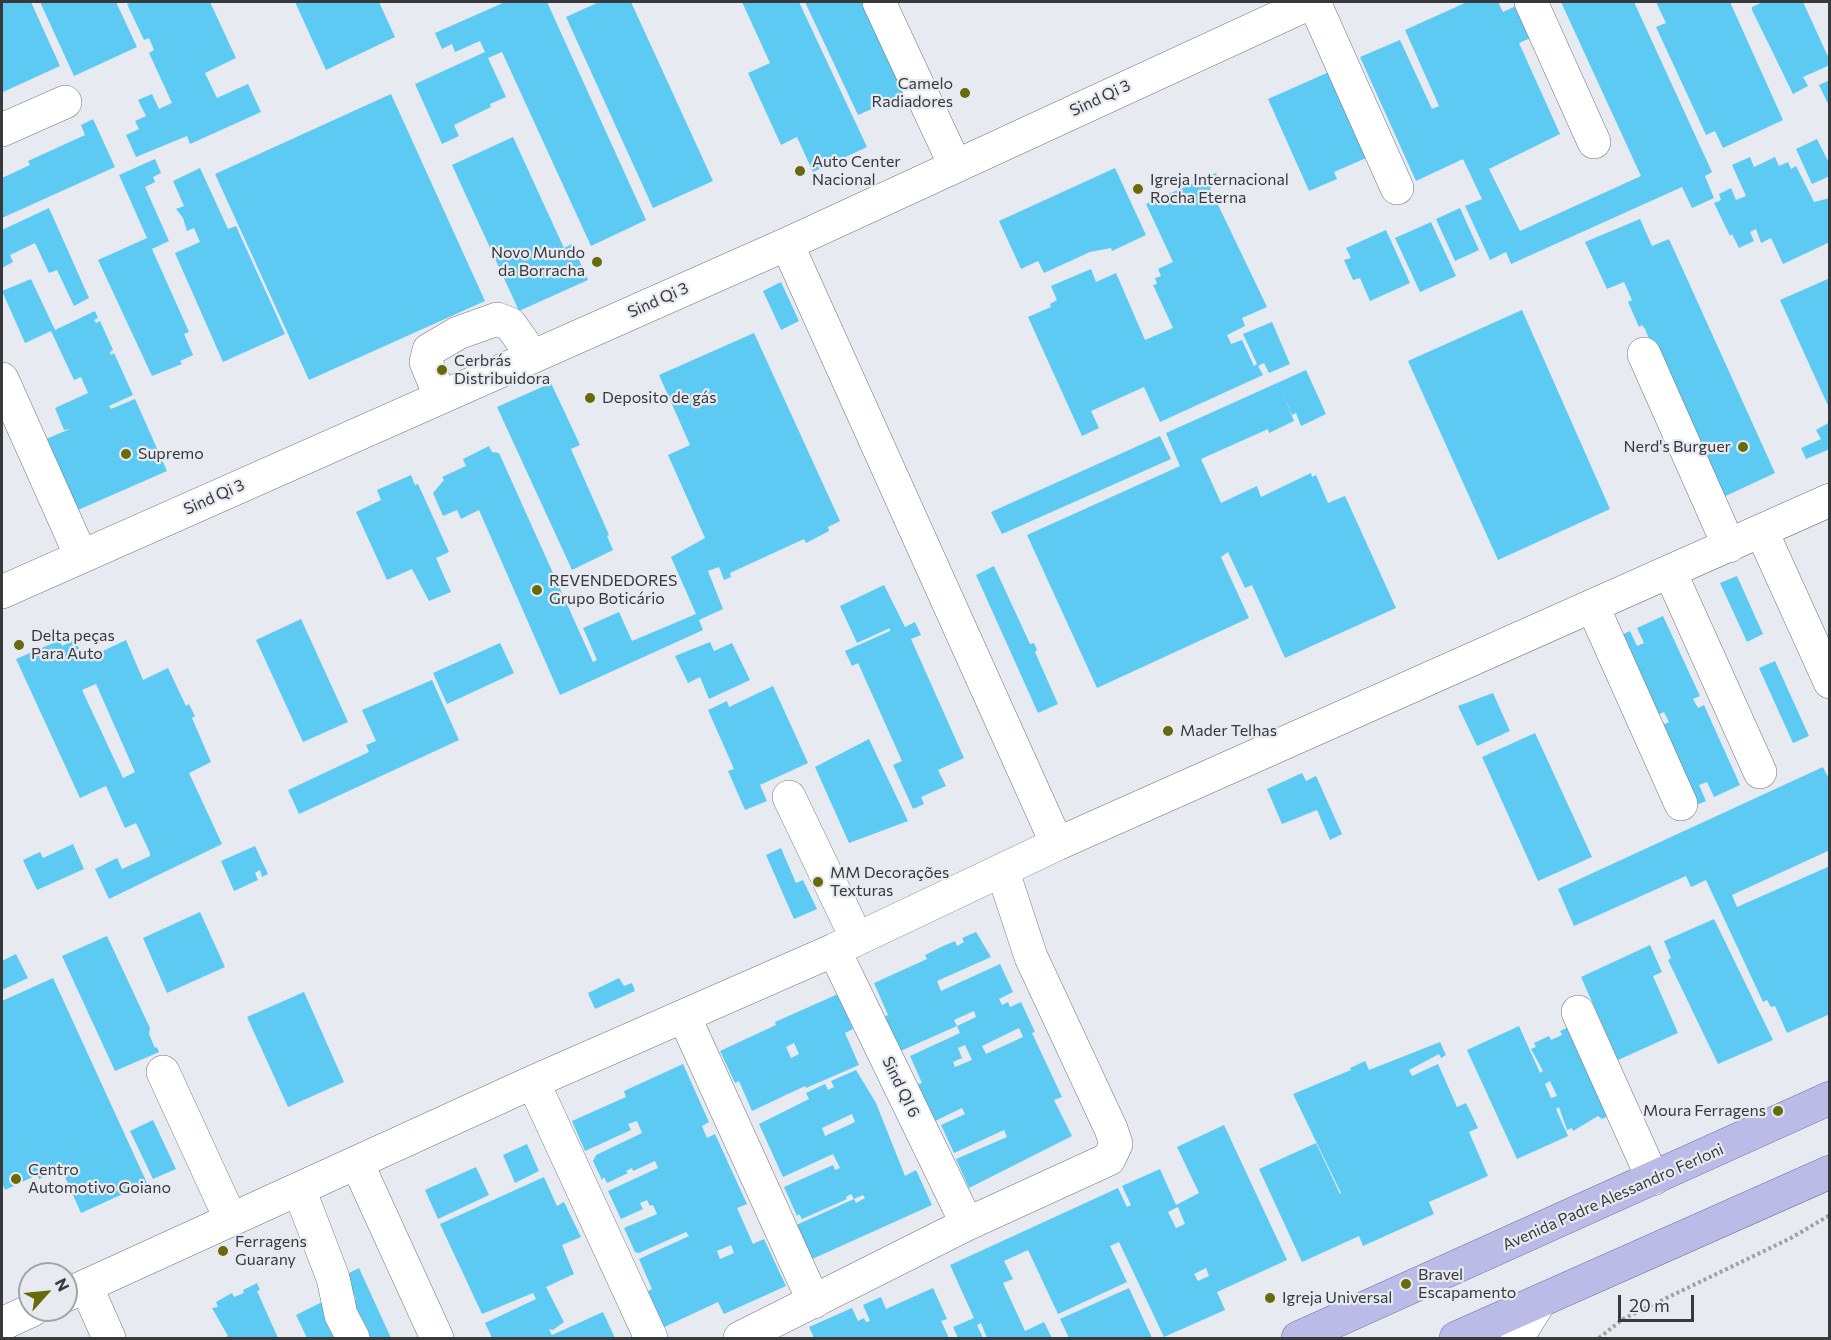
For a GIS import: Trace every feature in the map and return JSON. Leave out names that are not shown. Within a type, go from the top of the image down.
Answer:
[{"type":"main road","name":"Avenida Padre Alessandro Ferloni","points":[[1298,1338],[1653,1179],[1822,1111]]},
{"type":"main road","points":[[1456,1338],[1830,1172]]},
{"type":"street","points":[[879,2],[955,165]]},
{"type":"street","points":[[1313,2],[1397,188]]},
{"type":"street","name":"Sind Qi 3","points":[[2,592],[532,355],[787,244],[1313,2]]},
{"type":"street","points":[[1531,2],[1594,142]]},
{"type":"street","points":[[2,130],[65,102]]},
{"type":"street","points":[[787,244],[1057,844]]},
{"type":"street","points":[[440,396],[426,362],[429,350],[458,333],[497,319],[510,324],[532,355]]},
{"type":"street","points":[[1644,354],[1729,546]]},
{"type":"street","points":[[2,379],[81,556]]},
{"type":"street","points":[[78,1289],[533,1082],[845,944],[1003,872],[1057,844],[1830,500]]},
{"type":"street","points":[[1762,532],[1830,682]]},
{"type":"street","points":[[1670,572],[1760,772]]},
{"type":"street","points":[[1593,607],[1681,804]]},
{"type":"street","name":"Sind QI 6","points":[[789,797],[845,944],[967,1224]]},
{"type":"street","points":[[740,1338],[967,1224],[1109,1159],[1116,1144],[1111,1129],[1031,957],[1017,906],[1003,872]]},
{"type":"street","points":[[1578,1012],[1653,1179]]},
{"type":"street","points":[[684,1016],[814,1302]]},
{"type":"street","points":[[163,1072],[231,1220]]},
{"type":"street","points":[[533,1082],[651,1338]]},
{"type":"street","points":[[357,1163],[437,1338]]},
{"type":"street","points":[[299,1189],[333,1278],[341,1315],[353,1338]]},
{"type":"street","points":[[78,1293],[109,1338]]},
{"type":"street","points":[[1516,1338],[1540,1301]]},
{"type":"street","points":[[2,1324],[18,1317]]},
{"type":"path","points":[[1599,1338],[1623,1319],[1791,1238],[1830,1215]]},
{"type":"building","points":[[2,2],[31,2],[60,66],[3,92]]},
{"type":"building","points":[[40,2],[116,2],[137,47],[74,76]]},
{"type":"building","points":[[133,2],[210,2],[236,58],[205,73],[217,98],[248,84],[261,112],[190,144],[187,136],[136,157],[126,135],[139,129],[135,121],[146,116],[138,100],[152,94],[159,109],[172,103],[149,53],[154,50],[149,38],[144,40],[127,4]]},
{"type":"building","points":[[295,2],[379,2],[395,37],[326,70]]},
{"type":"building","points":[[505,2],[547,2],[646,220],[591,246],[502,52],[488,58],[506,97],[454,125],[459,136],[442,144],[415,84],[485,52],[480,41],[455,52],[452,44],[442,49],[435,33]]},
{"type":"building","points":[[599,2],[631,2],[713,181],[653,208],[566,17]]},
{"type":"building","points":[[742,2],[799,2],[867,147],[813,172],[797,137],[781,145],[748,73],[770,63]]},
{"type":"building","points":[[805,2],[874,2],[913,91],[858,115]]},
{"type":"building","points":[[1467,2],[1498,2],[1503,12],[1518,5],[1533,37],[1519,43],[1560,134],[1489,169],[1520,231],[1641,176],[1561,2],[1634,2],[1712,172],[1705,176],[1714,198],[1692,208],[1682,187],[1511,264],[1506,252],[1490,260],[1465,206],[1482,199],[1463,159],[1416,181],[1360,57],[1400,40],[1432,109],[1439,106],[1405,30]]},
{"type":"building","points":[[1656,2],[1730,2],[1783,120],[1723,148],[1715,131],[1706,135],[1656,27],[1666,23]]},
{"type":"building","points":[[1763,2],[1803,2],[1830,61],[1830,65],[1803,77],[1808,86],[1793,94],[1752,10],[1752,7]]},
{"type":"building","points":[[1329,72],[1366,158],[1334,172],[1337,179],[1309,191],[1268,99]]},
{"type":"building","points":[[1830,80],[1830,108],[1819,85]]},
{"type":"building","points":[[391,94],[485,301],[309,380],[215,174]]},
{"type":"building","points":[[93,119],[115,167],[2,218],[2,178],[30,165],[28,161],[85,135],[81,125]]},
{"type":"building","points":[[513,137],[564,248],[572,244],[588,280],[519,311],[452,165]]},
{"type":"building","points":[[1817,139],[1830,165],[1830,176],[1812,184],[1796,149]]},
{"type":"building","points":[[1750,157],[1754,167],[1775,157],[1779,166],[1788,162],[1791,169],[1796,166],[1814,202],[1830,198],[1830,242],[1783,264],[1771,238],[1761,243],[1756,229],[1750,232],[1754,241],[1739,248],[1732,234],[1730,236],[1714,203],[1721,200],[1719,194],[1731,188],[1736,200],[1746,196],[1732,165]]},
{"type":"building","points":[[155,159],[161,173],[153,177],[155,182],[145,187],[169,241],[152,249],[189,332],[184,334],[193,355],[180,361],[182,364],[152,376],[98,260],[147,238],[119,175]]},
{"type":"building","points":[[200,168],[228,229],[236,226],[285,334],[223,362],[175,253],[200,242],[194,228],[187,231],[183,218],[176,209],[184,206],[173,181]]},
{"type":"building","points":[[1115,168],[1146,235],[1112,251],[1111,248],[1090,252],[1044,273],[1038,261],[1021,269],[999,221]]},
{"type":"building","points":[[1216,173],[1221,183],[1210,188],[1267,307],[1242,318],[1245,326],[1227,335],[1231,344],[1242,340],[1254,366],[1257,364],[1243,334],[1272,322],[1290,364],[1269,373],[1264,363],[1258,366],[1263,375],[1160,422],[1144,387],[1091,411],[1099,428],[1082,436],[1028,317],[1051,307],[1050,304],[1057,300],[1051,286],[1091,269],[1096,282],[1116,273],[1145,340],[1173,328],[1153,285],[1157,284],[1155,278],[1161,276],[1158,269],[1173,262],[1146,204]]},
{"type":"building","points":[[49,208],[89,298],[74,306],[57,270],[49,273],[35,243],[10,255],[13,262],[2,268],[2,230]]},
{"type":"building","points":[[1460,208],[1479,250],[1455,261],[1436,219]]},
{"type":"building","points":[[1640,219],[1652,246],[1669,239],[1775,473],[1717,500],[1645,329],[1642,325],[1639,327],[1628,302],[1632,300],[1624,282],[1607,289],[1585,242]]},
{"type":"building","points":[[1431,222],[1456,276],[1420,292],[1395,238]]},
{"type":"building","points":[[1386,230],[1410,283],[1370,301],[1360,278],[1353,280],[1344,260],[1351,258],[1346,248]]},
{"type":"building","points":[[1830,278],[1830,410],[1780,300]]},
{"type":"building","points":[[31,279],[55,330],[95,311],[98,318],[94,320],[96,323],[100,321],[113,350],[110,352],[111,355],[114,353],[133,395],[109,406],[111,409],[135,399],[167,471],[78,510],[46,439],[70,429],[64,430],[55,408],[88,393],[81,377],[74,380],[51,331],[25,343],[2,291]]},
{"type":"building","points":[[781,282],[799,321],[781,330],[763,291]]},
{"type":"building","points":[[1522,310],[1610,509],[1498,560],[1408,361]]},
{"type":"building","points":[[754,333],[840,521],[828,527],[829,531],[806,543],[804,539],[730,573],[731,577],[724,580],[719,567],[708,571],[723,609],[699,620],[703,630],[560,695],[479,510],[461,519],[457,510],[443,516],[433,493],[444,480],[442,477],[466,466],[463,459],[489,446],[492,452],[499,453],[593,662],[597,660],[583,628],[619,612],[632,641],[696,614],[671,557],[705,538],[668,455],[690,445],[659,375]]},
{"type":"building","points":[[1306,370],[1326,414],[1301,426],[1296,413],[1292,415],[1281,389],[1294,421],[1269,433],[1268,429],[1201,459],[1221,503],[1257,486],[1261,497],[1311,473],[1312,477],[1316,475],[1328,503],[1345,496],[1396,608],[1285,658],[1252,585],[1245,588],[1228,552],[1221,557],[1249,618],[1097,688],[1027,535],[1180,466],[1166,433]]},
{"type":"building","points":[[551,383],[580,445],[571,449],[609,535],[607,536],[613,550],[572,570],[497,407]]},
{"type":"building","points":[[1830,422],[1830,449],[1806,459],[1801,448],[1821,439],[1816,430]]},
{"type":"building","points":[[1160,436],[1171,459],[1002,534],[991,512]]},
{"type":"building","points":[[411,475],[415,485],[418,484],[449,552],[436,558],[451,592],[429,601],[412,569],[387,580],[356,512],[381,500],[377,490]]},
{"type":"building","points":[[994,566],[1030,644],[1034,643],[1037,650],[1035,652],[1058,704],[1038,713],[976,575]]},
{"type":"building","points":[[1737,576],[1763,634],[1747,642],[1720,583]]},
{"type":"building","points":[[884,585],[905,627],[915,622],[921,635],[911,639],[964,758],[938,770],[946,786],[921,797],[924,804],[913,809],[893,765],[902,761],[858,663],[852,666],[845,651],[890,631],[890,628],[857,643],[840,606]]},
{"type":"building","points":[[1663,616],[1700,696],[1693,699],[1698,708],[1704,705],[1740,785],[1714,797],[1707,782],[1699,785],[1706,801],[1680,812],[1645,732],[1669,722],[1664,712],[1640,723],[1604,643],[1630,631],[1637,646],[1644,643],[1637,628]]},
{"type":"building","points":[[301,619],[348,722],[303,742],[256,640]]},
{"type":"building","points":[[60,640],[62,646],[75,640],[84,660],[126,640],[143,680],[168,668],[186,706],[189,704],[195,716],[192,718],[211,762],[189,773],[222,844],[109,899],[95,869],[117,858],[122,869],[150,856],[150,853],[136,823],[125,828],[106,786],[80,798],[16,659]],"holes":[[[96,684],[135,772],[123,778],[82,690]]]},
{"type":"building","points":[[710,642],[714,651],[732,643],[750,680],[709,699],[700,677],[688,683],[675,656]]},
{"type":"building","points":[[500,643],[514,673],[447,704],[433,673]]},
{"type":"building","points":[[1775,661],[1809,736],[1793,743],[1759,668]]},
{"type":"building","points":[[432,680],[459,740],[299,814],[288,790],[369,752],[366,745],[376,741],[362,710]]},
{"type":"building","points":[[773,686],[808,763],[760,785],[767,801],[745,810],[728,771],[734,769],[708,710],[727,701],[729,707]]},
{"type":"building","points":[[1493,693],[1510,731],[1477,746],[1458,706]]},
{"type":"building","points":[[1535,733],[1592,857],[1538,881],[1482,757]]},
{"type":"building","points":[[869,739],[908,821],[849,843],[815,767]]},
{"type":"building","points":[[1823,767],[1830,781],[1830,850],[1732,895],[1737,907],[1830,866],[1830,1014],[1787,1033],[1775,1006],[1771,1007],[1767,1000],[1763,1002],[1706,880],[1691,887],[1686,876],[1574,926],[1558,889]]},
{"type":"building","points":[[1302,773],[1306,781],[1316,776],[1342,834],[1330,840],[1317,810],[1282,824],[1267,789]]},
{"type":"building","points":[[73,844],[84,869],[37,890],[23,860],[40,852],[43,858]]},
{"type":"building","points":[[255,846],[268,874],[262,877],[260,870],[255,873],[258,880],[234,891],[221,861]]},
{"type":"building","points":[[781,848],[796,883],[803,880],[817,909],[794,919],[766,855]]},
{"type":"building","points":[[200,912],[225,967],[167,993],[143,938]]},
{"type":"building","points":[[1714,919],[1773,1040],[1718,1064],[1668,960],[1671,958],[1664,941]]},
{"type":"building","points":[[976,932],[991,957],[937,981],[941,991],[1000,964],[1013,992],[999,999],[1002,1005],[1008,1002],[1010,1007],[1021,1002],[1035,1032],[1032,1033],[1062,1097],[1054,1100],[1072,1136],[969,1188],[956,1159],[1007,1137],[1004,1130],[954,1153],[941,1125],[965,1114],[962,1108],[935,1121],[918,1084],[922,1083],[910,1056],[960,1033],[957,1026],[896,1053],[880,1018],[888,1015],[874,983],[927,959],[925,955],[941,947],[955,941],[957,946],[964,942],[962,938]],"holes":[[[974,1011],[976,1017],[957,1026],[954,1020]],[[1019,1028],[1023,1037],[986,1054],[982,1046]],[[965,1045],[972,1060],[955,1067],[953,1062],[962,1058],[958,1048]]]},
{"type":"building","points":[[107,936],[150,1028],[149,1034],[155,1048],[157,1047],[159,1052],[115,1071],[62,956]]},
{"type":"building","points":[[1650,945],[1662,972],[1653,976],[1678,1033],[1618,1060],[1581,977]]},
{"type":"building","points":[[16,954],[28,978],[2,990],[2,961]]},
{"type":"building","points":[[53,978],[147,1183],[81,1213],[61,1168],[39,1179],[37,1175],[5,1190],[2,1183],[2,1001]]},
{"type":"building","points":[[619,978],[624,986],[632,983],[635,991],[595,1009],[588,993]]},
{"type":"building","points":[[304,992],[344,1082],[288,1107],[247,1017]]},
{"type":"building","points":[[838,994],[853,1029],[845,1033],[859,1065],[806,1088],[805,1086],[752,1111],[739,1081],[735,1083],[720,1051],[776,1025],[775,1022]],"holes":[[[794,1043],[799,1054],[791,1058],[786,1047]]]},
{"type":"building","points":[[1575,1024],[1615,1113],[1602,1119],[1598,1116],[1573,1131],[1572,1128],[1567,1130],[1559,1107],[1556,1109],[1568,1136],[1517,1159],[1467,1050],[1519,1026],[1540,1073],[1543,1071],[1531,1049],[1536,1047],[1534,1043],[1549,1036],[1551,1040],[1562,1035],[1560,1031]],"holes":[[[1550,1081],[1557,1096],[1551,1098],[1545,1084]]]},
{"type":"building","points":[[1440,1042],[1446,1055],[1441,1058],[1439,1054],[1409,1070],[1412,1076],[1438,1064],[1457,1107],[1466,1103],[1478,1128],[1469,1132],[1488,1176],[1429,1202],[1434,1214],[1363,1246],[1359,1236],[1302,1262],[1259,1169],[1316,1143],[1341,1193],[1293,1094],[1351,1070],[1350,1068],[1365,1061],[1369,1070]]},
{"type":"building","points":[[683,1064],[709,1122],[702,1126],[707,1138],[715,1134],[747,1204],[737,1208],[753,1244],[764,1239],[786,1286],[724,1314],[718,1302],[658,1330],[643,1294],[652,1289],[639,1259],[689,1236],[686,1232],[639,1253],[635,1252],[624,1228],[657,1214],[653,1205],[650,1206],[647,1200],[640,1203],[643,1209],[621,1219],[608,1191],[658,1168],[655,1161],[633,1171],[632,1168],[626,1171],[628,1173],[607,1183],[604,1177],[602,1180],[593,1161],[596,1155],[642,1133],[637,1121],[628,1124],[631,1130],[585,1151],[572,1121],[626,1097],[624,1091]],"holes":[[[731,1245],[734,1253],[720,1259],[717,1251]]]},
{"type":"building","points":[[856,1070],[876,1103],[905,1176],[916,1170],[932,1205],[810,1260],[794,1226],[854,1199],[851,1194],[846,1197],[847,1199],[802,1219],[799,1214],[797,1216],[784,1187],[833,1165],[835,1170],[840,1168],[833,1154],[783,1177],[759,1124],[809,1099],[806,1093],[825,1084],[828,1090],[834,1087],[831,1081]],"holes":[[[852,1114],[855,1122],[825,1136],[822,1128]],[[863,1195],[865,1198],[856,1203],[854,1199]]]},
{"type":"building","points":[[153,1120],[176,1169],[153,1179],[130,1131]]},
{"type":"building","points":[[1224,1125],[1287,1260],[1217,1292],[1225,1310],[1164,1337],[1119,1242],[1110,1246],[1127,1282],[1058,1314],[1028,1250],[1004,1261],[1013,1279],[1003,1283],[1025,1331],[1044,1322],[1052,1338],[987,1338],[981,1323],[977,1325],[983,1338],[958,1338],[953,1327],[974,1318],[950,1265],[1118,1188],[1127,1207],[1131,1205],[1122,1186],[1160,1169],[1176,1205],[1199,1193],[1177,1147]],"holes":[[[1178,1207],[1185,1224],[1176,1228],[1168,1212]],[[1206,1268],[1209,1276],[1198,1281],[1194,1274]]]},
{"type":"building","points":[[527,1144],[539,1171],[515,1183],[503,1155]]},
{"type":"building","points":[[476,1167],[489,1195],[438,1219],[425,1190]]},
{"type":"building","points":[[544,1177],[557,1206],[564,1202],[581,1237],[562,1245],[574,1274],[546,1287],[564,1322],[553,1330],[549,1329],[552,1335],[603,1312],[615,1338],[492,1338],[485,1323],[536,1299],[533,1293],[482,1314],[440,1224]]},
{"type":"building","points":[[359,1268],[391,1338],[369,1338],[352,1301],[356,1299],[345,1275]]},
{"type":"building","points":[[257,1283],[260,1290],[257,1291],[278,1338],[223,1338],[228,1336],[212,1308],[218,1307],[216,1302],[232,1293],[234,1297],[244,1293],[243,1290]]},
{"type":"building","points":[[933,1288],[947,1319],[941,1321],[949,1338],[814,1338],[809,1327],[852,1308],[858,1321],[864,1318],[866,1322],[870,1321],[863,1305],[881,1297],[886,1309]]},
{"type":"building","points":[[1129,1288],[1152,1338],[1069,1338],[1060,1319]]},
{"type":"building","points":[[324,1301],[341,1338],[307,1338],[296,1315]]},
{"type":"place","name":"Camelo Radiadores","points":[[965,93]]},
{"type":"place","name":"Auto Center Nacional","points":[[800,171]]},
{"type":"place","name":"Igreja Internacional Rocha Eterna","points":[[1138,189]]},
{"type":"place","name":"Novo Mundo da Borracha","points":[[597,262]]},
{"type":"place","name":"Cerbrás Distribuidora","points":[[442,370]]},
{"type":"place","name":"Deposito de gás","points":[[590,398]]},
{"type":"place","name":"Nerd's Burguer","points":[[1743,447]]},
{"type":"place","name":"Supremo","points":[[126,454]]},
{"type":"place","name":"REVENDEDORES Grupo Boticário","points":[[537,590]]},
{"type":"place","name":"Delta peças Para Auto","points":[[19,645]]},
{"type":"place","name":"Mader Telhas","points":[[1168,731]]},
{"type":"place","name":"MM Decorações Texturas","points":[[818,882]]},
{"type":"place","name":"Moura Ferragens","points":[[1778,1111]]},
{"type":"place","name":"Centro Automotivo Goiano","points":[[16,1179]]},
{"type":"place","name":"Ferragens Guarany","points":[[223,1251]]},
{"type":"place","name":"Bravel Escapamento","points":[[1406,1284]]},
{"type":"place","name":"Igreja Universal","points":[[1270,1298]]}]
